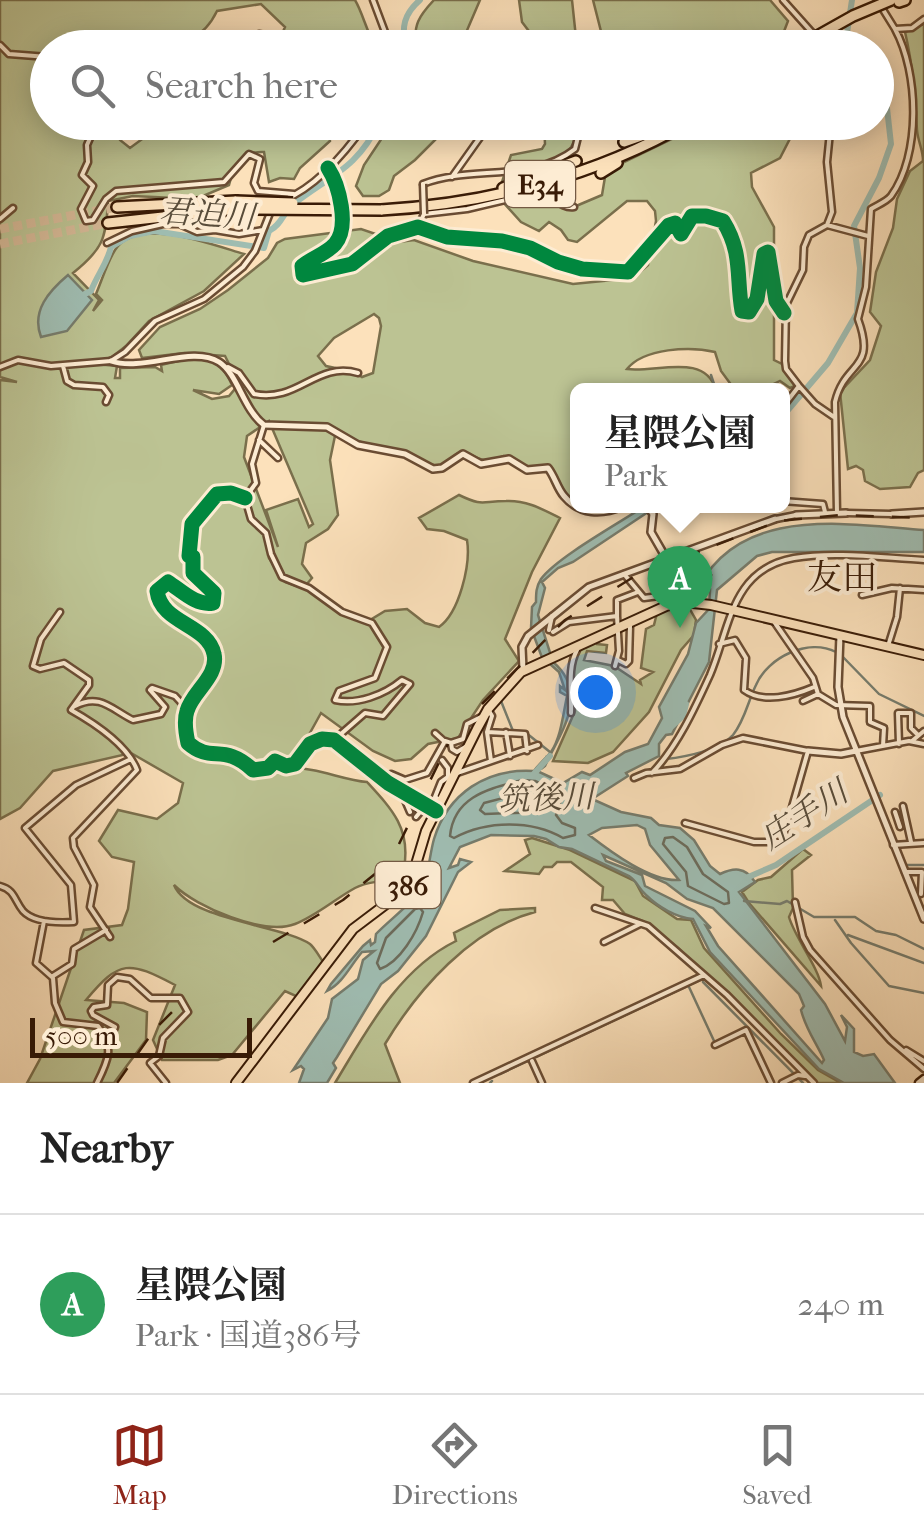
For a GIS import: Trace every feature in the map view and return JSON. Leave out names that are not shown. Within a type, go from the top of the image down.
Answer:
[{"type":"highway","points":[[828,30],[842,21],[898,1]]},
{"type":"highway","points":[[624,142],[630,140]]},
{"type":"highway","name":"E34","points":[[496,193],[592,162],[640,140]]},
{"type":"highway","name":"E34","points":[[116,207],[381,207],[496,193],[581,171],[654,140]]},
{"type":"highway","points":[[601,173],[658,140]]},
{"type":"highway","points":[[496,193],[576,161]]},
{"type":"highway","points":[[496,193],[552,189]]},
{"type":"highway","name":"E34","points":[[108,223],[236,205]]},
{"type":"highway","name":"386","points":[[236,1083],[353,929],[412,880],[426,831],[468,746],[486,712],[523,670],[644,614],[691,602],[924,654]]},
{"type":"street","points":[[373,0],[384,30]]},
{"type":"street","points":[[783,0],[811,30]]},
{"type":"street","points":[[819,30],[878,1],[896,29],[904,52],[914,116],[909,159],[889,199],[871,209],[866,288],[858,319],[866,331],[866,352],[838,390],[838,512]]},
{"type":"street","points":[[896,29],[912,28],[924,19]]},
{"type":"street","points":[[0,46],[9,54],[30,56]]},
{"type":"street","points":[[89,140],[88,162],[82,175],[93,186],[82,209],[86,221],[93,220],[106,198],[116,191],[224,182],[249,154],[260,159],[254,184],[258,191],[299,194]]},
{"type":"street","points":[[111,360],[125,352],[162,316],[204,299],[237,272],[256,251],[268,216],[278,204],[299,194],[352,140]]},
{"type":"street","points":[[452,177],[478,140]]},
{"type":"street","points":[[418,228],[424,214],[423,184],[452,177],[498,174],[565,156],[575,149],[577,140]]},
{"type":"street","points":[[827,226],[832,198],[829,140]]},
{"type":"street","points":[[328,168],[341,196],[341,232],[332,246],[302,266],[303,275],[352,264],[388,236],[418,228],[448,237],[530,248],[582,269],[628,272],[670,224],[676,225],[681,234],[692,216],[718,218],[726,225],[737,253],[742,273],[742,311],[748,312],[755,305],[764,254],[768,252],[776,301],[784,313]]},
{"type":"street","points":[[424,214],[467,209],[540,192],[564,208],[574,208]]},
{"type":"street","points":[[0,219],[13,208]]},
{"type":"street","points":[[107,243],[132,231],[163,224],[179,224],[197,232],[240,234],[263,230]]},
{"type":"street","points":[[837,419],[807,395],[786,369],[784,313],[803,270],[809,235],[827,226],[868,236]]},
{"type":"street","points":[[0,364],[18,360],[63,366],[111,360],[132,364],[200,357],[213,359],[239,373],[254,394],[262,396],[288,393],[324,372],[344,369],[358,373]]},
{"type":"street","points":[[63,366],[67,382],[107,390],[106,402]]},
{"type":"street","points":[[225,366],[250,412],[264,426],[326,427],[358,445],[405,454],[434,469],[463,454],[482,464],[509,459],[527,470],[548,468],[561,494],[570,500]]},
{"type":"street","points":[[790,398],[799,386]]},
{"type":"street","points":[[245,498],[256,483],[252,464],[264,426]]},
{"type":"street","points":[[259,440],[278,458]]},
{"type":"street","points":[[245,498],[217,494],[192,524],[189,556],[193,557],[194,573],[214,592],[213,603],[191,598],[168,582],[157,591],[164,608],[206,640],[214,655],[213,669],[187,709],[186,736],[192,748],[236,754],[253,770],[268,768],[275,762],[295,764],[310,744],[322,738],[334,740],[404,798],[410,812]]},
{"type":"street","points":[[245,498],[251,520],[266,532],[282,577],[310,588],[337,610],[372,623],[385,642],[386,650],[375,678],[340,692],[335,700],[377,696],[402,680],[410,684],[383,716],[364,713],[334,740]]},
{"type":"street","points":[[790,502],[822,504],[825,512]]},
{"type":"street","points":[[523,670],[522,647],[528,636],[578,594],[623,573],[668,562],[775,519],[825,512],[924,512]]},
{"type":"street","points":[[650,513],[652,532],[668,562],[666,595]]},
{"type":"street","points":[[652,773],[664,761],[709,677],[730,609],[756,576],[792,558],[924,560]]},
{"type":"street","points":[[668,574],[680,572]]},
{"type":"street","points":[[623,573],[644,599],[666,595],[691,602],[694,582]]},
{"type":"street","points":[[862,596],[900,588],[924,590]]},
{"type":"street","points":[[888,646],[900,588]]},
{"type":"street","points":[[630,626],[627,664],[616,663],[616,600],[638,592]]},
{"type":"street","points":[[60,612],[41,639],[32,663],[40,669],[64,663],[89,680],[72,707]]},
{"type":"street","points":[[549,617],[551,631],[569,622],[618,616]]},
{"type":"street","points":[[774,619],[818,694],[840,706],[870,706],[870,722],[884,728],[882,746]]},
{"type":"street","points":[[840,635],[840,706],[904,872],[920,895]]},
{"type":"street","points":[[720,644],[735,640],[744,653],[744,690],[754,696],[788,698],[815,686]]},
{"type":"street","points":[[571,713],[569,681],[573,654],[582,648],[581,644]]},
{"type":"street","points":[[619,651],[630,654]]},
{"type":"street","points":[[72,707],[96,700],[133,720],[161,714],[165,707],[152,688],[175,696],[187,709]]},
{"type":"street","points":[[803,701],[818,694]]},
{"type":"street","points":[[72,707],[71,710],[93,722],[131,759],[137,770],[73,838],[94,886],[90,907],[110,936]]},
{"type":"street","points":[[382,778],[391,774],[405,780],[427,773],[437,748],[463,739],[467,724],[486,712],[492,716],[487,732],[491,761]]},
{"type":"street","points":[[899,744],[898,713],[911,713],[911,727],[918,735]]},
{"type":"street","points":[[912,741],[924,731]]},
{"type":"street","points":[[487,732],[525,734],[528,751]]},
{"type":"street","points":[[506,732],[510,756]]},
{"type":"street","points":[[435,733],[457,752],[468,746]]},
{"type":"street","points":[[634,778],[680,770],[743,738],[841,754],[912,741],[924,744]]},
{"type":"street","points":[[454,774],[538,745]]},
{"type":"street","points":[[685,823],[754,842],[782,842],[808,750]]},
{"type":"street","points":[[0,886],[12,891],[28,916],[74,922],[68,880],[25,828],[76,785],[131,759]]},
{"type":"street","points":[[441,801],[435,797],[441,782],[448,777],[442,760]]},
{"type":"street","points":[[382,778],[436,811]]},
{"type":"street","points":[[416,817],[426,805]]},
{"type":"street","points":[[903,806],[912,842]]},
{"type":"street","points":[[896,812],[899,825],[908,822]]},
{"type":"street","points":[[894,845],[924,843]]},
{"type":"street","points":[[904,872],[922,872],[924,920]]},
{"type":"street","points":[[795,904],[810,950],[897,1046],[924,1069]]},
{"type":"street","points":[[596,908],[643,923],[727,994],[814,1083]]},
{"type":"street","points":[[44,921],[36,962],[52,977],[55,1002],[64,1022],[92,1025],[102,1032],[110,1049],[97,1083]]},
{"type":"street","points":[[604,942],[643,923]]},
{"type":"street","points":[[52,977],[72,964],[74,949],[106,930]]},
{"type":"street","points":[[473,1083],[704,975]]},
{"type":"street","points":[[102,1032],[113,1032],[115,1027],[93,1016],[91,1011],[107,1004],[108,985],[118,977],[130,979],[151,998],[180,998],[188,1012],[163,1038],[160,1056],[150,1063],[166,1083]]},
{"type":"street","points":[[715,1044],[746,1030],[771,1083]]},
{"type":"street","points":[[897,1046],[924,1060]]},
{"type":"street","points":[[532,1060],[542,1083]]},
{"type":"street","points":[[782,1083],[797,1076],[808,1077]]},
{"type":"street","points":[[797,1076],[801,1083]]},
{"type":"green space","points":[[0,0],[355,0],[368,30],[284,30],[261,4],[217,11],[204,30],[30,30],[30,140],[120,140],[130,148],[141,140],[330,140],[300,168],[294,179],[269,182],[264,152],[256,152],[240,161],[229,185],[196,199],[133,196],[108,201],[101,242],[73,273],[99,300],[93,311],[102,300],[96,294],[110,260],[126,240],[140,235],[176,236],[244,254],[204,291],[149,321],[108,360],[74,362],[117,366],[115,378],[120,378],[120,368],[155,367],[162,371],[161,365],[202,358],[219,365],[232,385],[219,394],[193,390],[212,399],[229,396],[239,384],[225,356],[184,353],[142,358],[139,350],[160,327],[200,309],[228,290],[285,239],[361,229],[399,242],[414,240],[473,261],[573,284],[633,278],[648,265],[656,221],[655,211],[647,201],[627,201],[577,242],[568,240],[549,222],[539,231],[521,222],[503,202],[543,195],[569,209],[602,195],[606,171],[670,140],[789,140],[780,158],[751,173],[752,187],[774,227],[774,360],[782,364],[796,385],[790,388],[790,383],[780,381],[730,383],[715,352],[693,349],[656,353],[627,369],[691,368],[702,371],[712,383],[570,383],[570,499],[562,493],[552,469],[544,466],[531,469],[504,456],[486,460],[465,452],[435,466],[336,431],[330,460],[338,515],[328,529],[306,543],[302,564],[312,578],[306,585],[285,576],[273,555],[269,558],[285,582],[308,590],[365,623],[385,611],[407,609],[425,623],[439,627],[452,611],[462,588],[467,540],[427,529],[419,518],[459,495],[478,502],[534,506],[560,518],[532,572],[505,639],[519,661],[483,700],[458,738],[428,744],[411,759],[395,761],[373,751],[321,713],[290,769],[309,769],[367,782],[398,820],[405,842],[404,868],[390,878],[355,888],[303,921],[282,927],[231,917],[198,902],[174,885],[197,906],[216,914],[297,937],[310,944],[324,963],[298,997],[285,991],[232,1055],[218,1060],[162,1060],[153,1040],[175,985],[136,968],[117,971],[86,1000],[124,1003],[147,1012],[146,1040],[114,1083],[27,1083],[40,1059],[84,930],[122,925],[128,909],[134,862],[112,857],[99,841],[118,810],[157,819],[178,803],[183,783],[131,753],[53,771],[20,808],[0,819],[0,380],[17,382],[0,377]],"holes":[[[374,314],[379,318],[373,373],[362,377],[326,366],[318,356],[334,338]],[[269,421],[313,524],[309,527],[298,499],[266,510],[278,547],[244,457],[247,436]]]},
{"type":"green space","points":[[434,0],[480,0],[467,30],[416,30]]},
{"type":"green space","points":[[519,0],[572,0],[575,30],[528,30],[522,22]]},
{"type":"green space","points":[[593,0],[770,0],[788,21],[785,30],[601,30]]},
{"type":"green space","points":[[924,23],[924,470],[910,487],[880,489],[865,481],[863,470],[856,466],[848,469],[840,392],[870,360],[881,326],[870,312],[876,272],[893,228],[897,199],[910,171],[923,161],[905,32]]},
{"type":"green space","points":[[381,140],[435,140],[394,176],[389,190],[379,196],[363,196],[356,186]]},
{"type":"green space","points":[[545,140],[574,140],[566,156],[550,170],[502,182],[511,155],[542,149]]},
{"type":"green space","points":[[688,606],[696,620],[694,635],[681,650],[649,712],[613,752],[588,763],[553,761],[575,711],[571,680],[576,652],[596,639],[597,644],[607,645],[606,653],[587,651],[584,660],[614,666],[641,684],[640,680],[653,672],[641,668],[646,629],[654,625],[657,613]]},
{"type":"green space","points":[[532,838],[570,850],[635,881],[643,896],[677,919],[691,920],[704,948],[781,1034],[818,1070],[841,1083],[810,1083],[678,948],[643,921],[625,914],[613,900],[602,900],[603,887],[571,862],[557,862],[544,867],[539,874],[505,871],[530,854],[525,840]]},
{"type":"green space","points":[[803,849],[811,855],[792,870],[793,908],[789,917],[821,986],[742,892],[758,880],[771,877]]},
{"type":"green space","points":[[535,908],[535,912],[489,932],[468,947],[413,1003],[385,1044],[400,1083],[335,1083],[401,984],[456,941],[454,933],[500,910]]},
{"type":"water","points":[[68,275],[92,300],[67,331],[41,337],[40,310],[48,295]]},
{"type":"water","points":[[634,513],[646,513],[542,582],[545,588],[538,615],[553,662],[570,687],[571,701],[564,728],[541,769],[557,740],[567,696],[560,692],[560,686],[565,690],[559,672],[544,663],[531,628],[538,585],[560,561],[589,541]]},
{"type":"water","name":"筑後川","points":[[862,525],[924,530],[924,552],[772,552],[757,556],[717,590],[709,662],[672,734],[659,744],[659,756],[626,773],[628,776],[592,799],[621,812],[651,818],[659,825],[680,828],[720,874],[730,870],[747,873],[755,882],[739,892],[825,1004],[845,1041],[847,1027],[841,1015],[854,1029],[854,1052],[863,1056],[874,1054],[895,1083],[844,1083],[819,1069],[710,952],[693,919],[662,908],[629,876],[546,839],[491,835],[460,847],[449,868],[458,865],[460,859],[471,862],[458,872],[426,936],[398,971],[381,984],[333,1063],[336,1068],[327,1083],[299,1083],[304,1069],[301,1066],[293,1070],[328,1018],[332,999],[358,979],[363,960],[374,951],[362,952],[342,979],[327,991],[363,946],[370,940],[371,945],[375,942],[376,934],[421,890],[434,839],[449,809],[459,796],[485,779],[534,771],[546,757],[537,771],[563,783],[582,772],[590,775],[625,752],[648,744],[662,718],[659,707],[688,654],[696,623],[709,609],[710,590],[700,593],[712,574],[693,600],[711,568],[735,547],[763,533],[795,526]],"holes":[[[637,825],[645,829],[650,845],[679,880],[644,871],[589,835],[602,828]],[[603,855],[666,883],[687,899],[713,908],[799,994],[803,1017],[822,1063],[718,946],[706,926],[711,928],[695,911],[645,886],[642,875],[606,861]]]},
{"type":"waterway","name":"君迫川","points":[[404,30],[410,10],[420,0]]},
{"type":"waterway","points":[[847,30],[852,0]]},
{"type":"waterway","name":"君迫川","points":[[79,297],[91,291],[111,247],[130,236],[154,231],[264,248],[269,231],[291,206],[343,169],[369,140]]},
{"type":"waterway","points":[[790,408],[828,363],[857,313],[860,268],[854,226],[879,178],[891,140]]},
{"type":"waterway","points":[[711,375],[714,383]]},
{"type":"waterway","points":[[666,759],[702,752],[733,735],[762,675],[779,659],[813,647],[836,652]]},
{"type":"waterway","points":[[842,656],[879,694],[924,716]]},
{"type":"waterway","points":[[501,701],[513,731],[517,732]]},
{"type":"waterway","points":[[672,726],[683,716],[686,704]]},
{"type":"waterway","points":[[525,732],[550,752]]},
{"type":"waterway","name":"筑後川","points":[[532,776],[550,756]]},
{"type":"waterway","name":"庄手川","points":[[746,878],[776,865],[880,795]]},
{"type":"waterway","points":[[906,865],[924,865]]},
{"type":"waterway","points":[[744,901],[787,901],[814,917],[855,917],[876,931],[896,935],[924,949]]},
{"type":"waterway","points":[[835,920],[889,986],[924,993]]},
{"type":"waterway","points":[[848,935],[924,963]]},
{"type":"waterway","points":[[500,1074],[700,980]]},
{"type":"waterway","points":[[703,982],[803,1083]]},
{"type":"waterway","points":[[689,987],[715,1043]]},
{"type":"tunnel","points":[[0,229],[117,207]]},
{"type":"tunnel","points":[[0,244],[108,223]]},
{"type":"railway","points":[[482,704],[565,620],[635,576],[779,521],[841,515],[924,518]]},
{"type":"railway","points":[[399,844],[448,744]]},
{"type":"railway","points":[[273,942],[343,900],[381,869]]},
{"type":"railway","points":[[117,1083],[155,1029],[173,1011]]},
{"type":"cycle path","points":[[328,168],[339,195],[342,227],[335,244],[302,266],[303,275],[352,264],[388,236],[418,227],[447,237],[502,241],[530,248],[582,269],[628,272],[669,225],[675,223],[681,234],[692,216],[706,216],[723,221],[734,244],[742,311],[749,312],[757,299],[764,254],[768,252],[776,301],[784,313]]},
{"type":"cycle path","points":[[245,498],[217,494],[192,524],[189,556],[193,557],[193,573],[214,593],[213,603],[195,600],[168,582],[157,591],[167,611],[203,636],[214,654],[213,670],[187,711],[188,743],[204,752],[234,757],[253,770],[268,768],[275,761],[286,766],[295,764],[310,744],[334,740],[388,783],[436,811]]},
{"type":"place","name":"星隈公園","points":[[680,628]]},
{"type":"district","name":"友田","points":[[842,577]]}]
